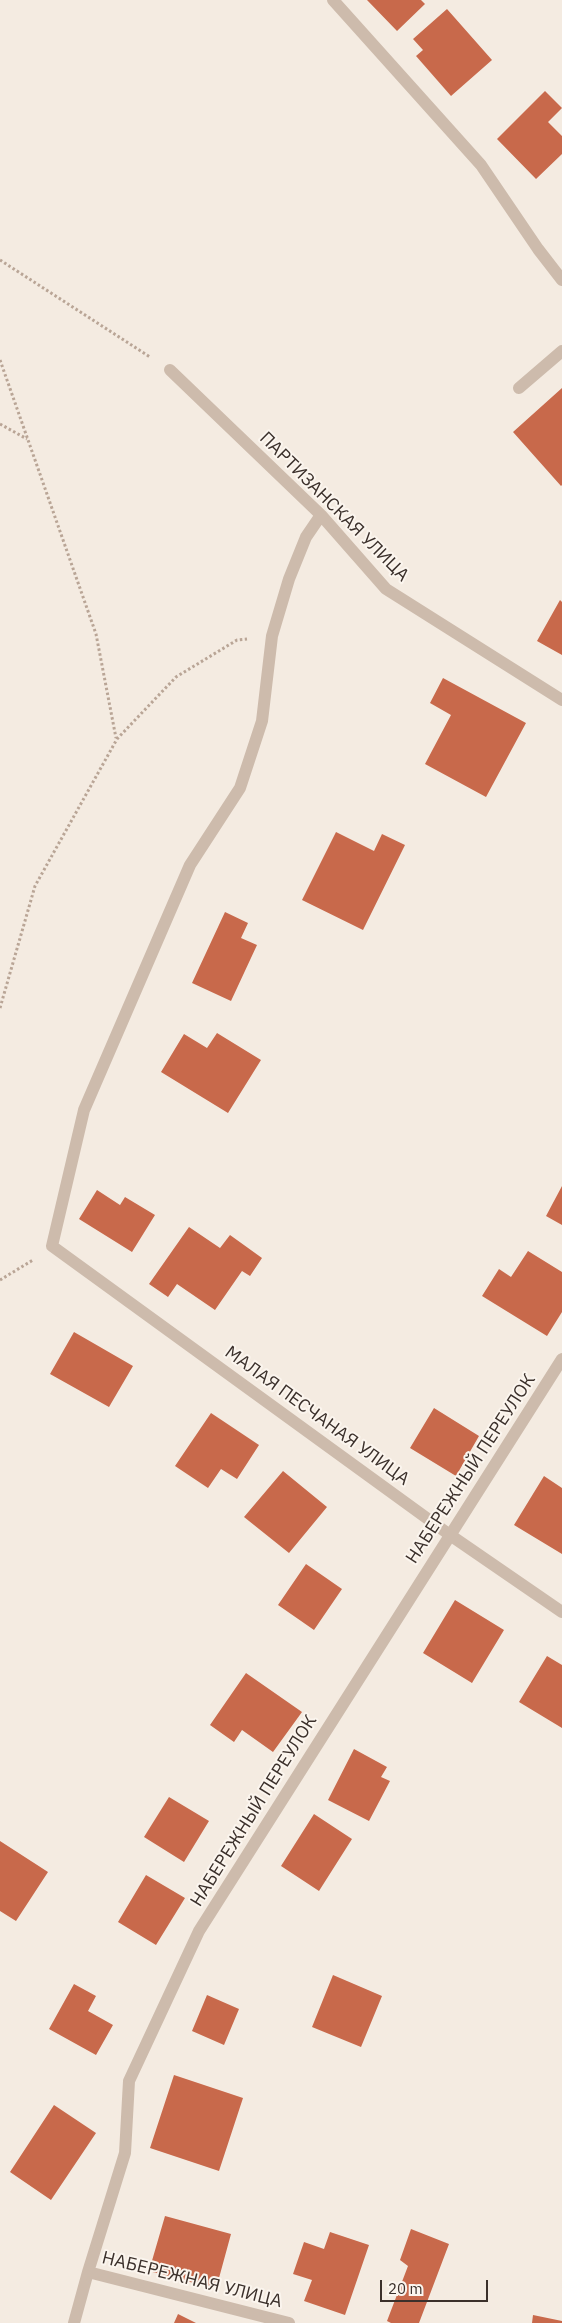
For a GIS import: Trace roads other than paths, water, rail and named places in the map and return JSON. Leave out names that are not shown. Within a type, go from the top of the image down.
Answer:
[{"type":"street","points":[[333,0],[481,165],[538,249],[562,280]]},
{"type":"street","points":[[519,388],[562,351]]},
{"type":"street","name":"ПАРТИЗАНСКАЯ УЛИЦА","points":[[170,370],[322,515],[386,589],[562,700]]},
{"type":"street","name":"МАЛАЯ ПЕСЧАНАЯ УЛИЦА","points":[[322,515],[306,537],[288,579],[272,636],[262,721],[240,788],[190,865],[84,1110],[52,1246],[450,1535],[562,1612]]},
{"type":"street","name":"НАБЕРЕЖНЫЙ ПЕРЕУЛОК","points":[[74,2323],[125,2154],[129,2081],[199,1931],[562,1360]]},
{"type":"street","name":"НАБЕРЕЖНАЯ УЛИЦА","points":[[88,2272],[289,2323]]}]
